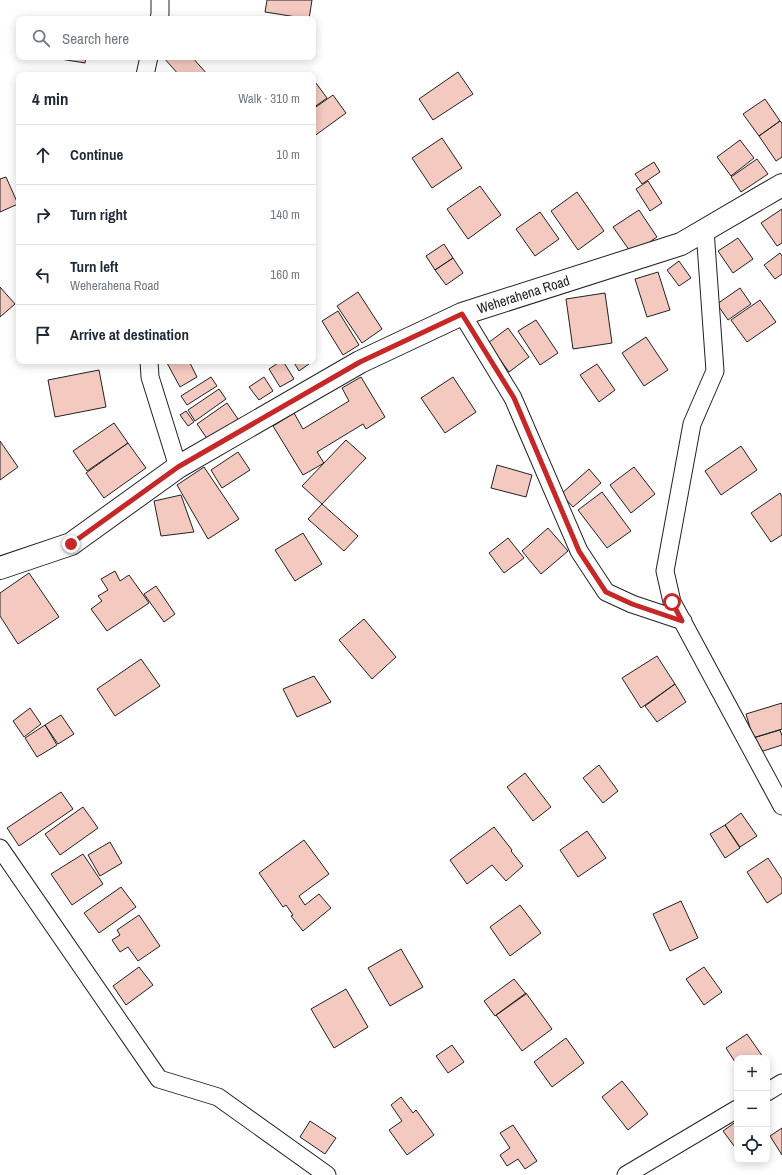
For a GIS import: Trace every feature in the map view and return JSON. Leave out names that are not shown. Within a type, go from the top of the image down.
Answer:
[{"type":"main road","name":"Weherahena Road","points":[[0,568],[71,544],[178,467],[360,362],[462,314],[681,244],[782,185]]},
{"type":"street","points":[[160,0],[160,16]]},
{"type":"street","points":[[146,72],[148,60]]},
{"type":"street","points":[[705,230],[715,371],[692,424],[665,571],[672,602],[782,806]]},
{"type":"street","points":[[462,314],[514,398],[579,551],[606,592],[632,604],[682,621]]},
{"type":"street","points":[[148,364],[150,377],[178,467]]},
{"type":"street","points":[[0,848],[159,1079],[218,1097],[327,1175]]},
{"type":"street","points":[[769,1091],[782,1083]]},
{"type":"street","points":[[626,1175],[734,1112]]},
{"type":"building","points":[[267,0],[312,0],[309,16],[290,16],[265,12]]},
{"type":"building","points":[[66,60],[86,60],[85,63]]},
{"type":"building","points":[[166,60],[195,60],[205,72],[176,72]]},
{"type":"building","points":[[458,72],[473,94],[433,120],[419,99]]},
{"type":"building","points":[[316,83],[327,98],[316,106]]},
{"type":"building","points":[[333,95],[346,113],[316,135],[316,107]]},
{"type":"building","points":[[765,99],[780,121],[759,136],[743,114]]},
{"type":"building","points":[[780,121],[782,123],[782,157],[776,161],[759,136]]},
{"type":"building","points":[[442,138],[462,168],[432,188],[412,158]]},
{"type":"building","points":[[740,140],[754,158],[731,176],[717,157]]},
{"type":"building","points":[[757,159],[768,174],[741,192],[731,177]]},
{"type":"building","points":[[654,162],[660,172],[642,184],[635,174]]},
{"type":"building","points":[[6,177],[16,200],[16,205],[0,212],[0,179]]},
{"type":"building","points":[[648,181],[662,203],[650,211],[636,189]]},
{"type":"building","points":[[480,186],[501,215],[468,239],[447,209]]},
{"type":"building","points":[[577,192],[604,231],[578,250],[551,211]]},
{"type":"building","points":[[782,209],[782,243],[777,246],[761,223]]},
{"type":"building","points":[[639,210],[657,237],[632,254],[613,227]]},
{"type":"building","points":[[540,212],[559,239],[535,256],[516,229]]},
{"type":"building","points":[[738,238],[753,259],[733,273],[718,251]]},
{"type":"building","points":[[444,244],[453,258],[435,270],[426,256]]},
{"type":"building","points":[[780,253],[782,256],[782,274],[775,279],[764,265]]},
{"type":"building","points":[[453,258],[463,273],[446,285],[435,270]]},
{"type":"building","points":[[679,261],[691,278],[679,286],[667,270]]},
{"type":"building","points":[[658,272],[670,310],[647,317],[635,279]]},
{"type":"building","points":[[0,287],[15,304],[0,317]]},
{"type":"building","points":[[740,288],[751,304],[728,320],[717,304]]},
{"type":"building","points":[[358,292],[382,329],[362,343],[337,306]]},
{"type":"building","points":[[605,293],[612,343],[573,349],[566,299]]},
{"type":"building","points":[[760,300],[776,322],[747,342],[731,320]]},
{"type":"building","points":[[338,311],[359,345],[343,355],[322,321]]},
{"type":"building","points":[[536,320],[558,353],[540,365],[518,331]]},
{"type":"building","points":[[508,328],[529,357],[509,372],[488,343]]},
{"type":"building","points":[[646,337],[668,370],[644,386],[622,353]]},
{"type":"building","points":[[168,364],[190,364],[197,377],[180,387]]},
{"type":"building","points":[[276,364],[285,364],[294,379],[280,387],[269,369]]},
{"type":"building","points":[[295,364],[309,364],[299,371]]},
{"type":"building","points":[[597,364],[615,390],[599,402],[580,375]]},
{"type":"building","points":[[99,370],[106,407],[55,417],[48,380]]},
{"type":"building","points":[[211,377],[217,386],[187,405],[181,396]]},
{"type":"building","points":[[264,377],[273,391],[259,400],[249,387]]},
{"type":"building","points":[[361,377],[385,417],[366,429],[363,424],[317,452],[324,463],[303,475],[273,426],[294,413],[303,429],[349,401],[342,388]]},
{"type":"building","points":[[453,377],[476,412],[445,433],[421,398]]},
{"type":"building","points":[[219,389],[226,399],[195,421],[188,410]]},
{"type":"building","points":[[227,403],[238,419],[208,440],[197,424]]},
{"type":"building","points":[[186,411],[194,422],[188,426],[180,415]]},
{"type":"building","points":[[114,423],[128,443],[87,471],[73,451]]},
{"type":"building","points":[[346,440],[366,458],[322,504],[302,486]]},
{"type":"building","points":[[0,441],[18,467],[0,480]]},
{"type":"building","points":[[128,443],[146,468],[104,498],[86,473]]},
{"type":"building","points":[[741,446],[757,470],[721,495],[705,471]]},
{"type":"building","points":[[238,452],[250,470],[222,488],[211,470]]},
{"type":"building","points":[[497,465],[532,475],[526,497],[491,488]]},
{"type":"building","points":[[204,467],[239,519],[208,539],[177,485]]},
{"type":"building","points":[[634,467],[655,494],[631,513],[610,485]]},
{"type":"building","points":[[589,469],[601,483],[573,507],[561,494]]},
{"type":"building","points":[[602,492],[631,531],[607,548],[578,510]]},
{"type":"building","points":[[780,493],[782,497],[782,535],[771,542],[751,513]]},
{"type":"building","points":[[181,495],[194,532],[161,536],[154,501]]},
{"type":"building","points":[[322,504],[358,536],[344,551],[308,519]]},
{"type":"building","points":[[548,528],[568,551],[541,574],[522,551]]},
{"type":"building","points":[[303,533],[322,564],[295,581],[275,550]]},
{"type":"building","points":[[508,538],[524,558],[504,573],[489,553]]},
{"type":"building","points":[[115,571],[120,581],[129,575],[149,603],[107,631],[91,609],[102,601],[98,596],[108,590],[101,579]]},
{"type":"building","points":[[29,573],[59,617],[18,644],[0,616],[0,593]]},
{"type":"building","points":[[156,586],[175,614],[164,622],[144,594]]},
{"type":"building","points":[[364,619],[396,657],[372,679],[339,640]]},
{"type":"building","points":[[657,656],[675,684],[641,708],[622,678]]},
{"type":"building","points":[[141,659],[160,686],[115,716],[97,689]]},
{"type":"building","points":[[314,676],[331,702],[297,717],[283,689]]},
{"type":"building","points":[[675,684],[686,702],[657,722],[645,706]]},
{"type":"building","points":[[782,703],[782,729],[753,738],[746,714]]},
{"type":"building","points":[[30,708],[41,724],[24,737],[13,721]]},
{"type":"building","points":[[61,715],[74,734],[58,744],[45,725]]},
{"type":"building","points":[[45,725],[57,745],[37,757],[25,738]]},
{"type":"building","points":[[780,730],[782,745],[757,753],[753,738]]},
{"type":"building","points":[[599,765],[618,791],[603,803],[583,778]]},
{"type":"building","points":[[525,773],[551,807],[533,821],[507,787]]},
{"type":"building","points":[[61,792],[73,809],[19,846],[7,828]]},
{"type":"building","points":[[83,807],[98,828],[60,855],[45,834]]},
{"type":"building","points":[[741,813],[757,836],[740,847],[725,825]]},
{"type":"building","points":[[725,825],[740,848],[725,858],[710,834]]},
{"type":"building","points":[[494,827],[523,866],[506,881],[492,865],[467,884],[450,860]]},
{"type":"building","points":[[587,831],[606,858],[578,877],[560,850]]},
{"type":"building","points":[[304,840],[329,874],[299,896],[305,905],[319,894],[331,908],[303,931],[291,916],[293,915],[286,905],[283,907],[259,873]]},
{"type":"building","points":[[110,842],[122,863],[100,876],[88,855]]},
{"type":"building","points":[[83,854],[103,884],[72,905],[51,874]]},
{"type":"building","points":[[768,858],[782,879],[782,893],[767,903],[747,872]]},
{"type":"building","points":[[121,887],[136,907],[99,933],[84,913]]},
{"type":"building","points":[[681,901],[698,938],[670,951],[653,914]]},
{"type":"building","points":[[520,905],[541,933],[510,956],[490,927]]},
{"type":"building","points":[[139,915],[160,946],[138,961],[128,947],[120,952],[112,940],[120,935],[117,930]]},
{"type":"building","points":[[401,949],[423,987],[390,1006],[368,968]]},
{"type":"building","points":[[139,967],[153,985],[126,1005],[113,986]]},
{"type":"building","points":[[704,967],[722,992],[704,1005],[686,979]]},
{"type":"building","points":[[514,979],[526,994],[495,1016],[484,1001]]},
{"type":"building","points":[[346,989],[368,1027],[334,1048],[311,1009]]},
{"type":"building","points":[[526,993],[552,1029],[522,1051],[496,1015]]},
{"type":"building","points":[[747,1034],[762,1055],[734,1055],[734,1060],[726,1048]]},
{"type":"building","points":[[566,1038],[584,1063],[552,1087],[534,1062]]},
{"type":"building","points":[[452,1045],[464,1062],[448,1073],[436,1056]]},
{"type":"building","points":[[622,1081],[648,1114],[628,1130],[602,1097]]},
{"type":"building","points":[[401,1097],[413,1113],[416,1110],[434,1135],[407,1155],[389,1130],[402,1121],[391,1105]]},
{"type":"building","points":[[310,1121],[336,1138],[325,1154],[300,1137]]},
{"type":"building","points":[[734,1123],[734,1146],[723,1131]]},
{"type":"building","points":[[513,1125],[537,1161],[525,1169],[518,1159],[507,1166],[500,1155],[510,1148],[500,1133]]},
{"type":"building","points":[[782,1128],[782,1155],[770,1136]]},
{"type":"route","points":[[71,544],[178,467],[360,362],[462,314],[514,398],[579,551],[606,592],[632,604],[682,621],[672,602]]}]
